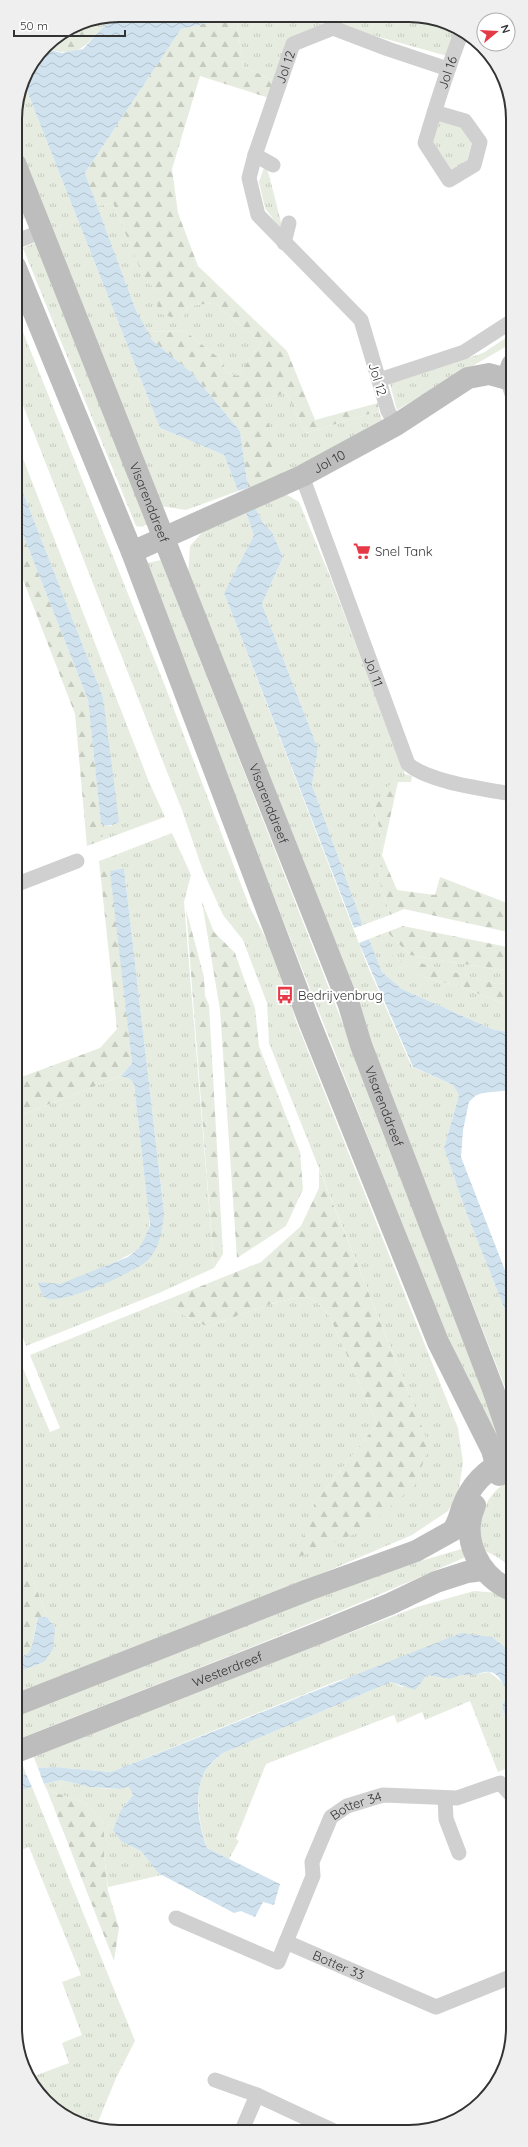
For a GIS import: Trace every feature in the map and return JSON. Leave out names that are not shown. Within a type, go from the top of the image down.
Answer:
[{"type":"main road","name":"Visarenddreef","points":[[22,181],[165,538],[349,1006],[361,1046],[494,1389],[506,1426]]},
{"type":"main road","points":[[22,283],[132,552],[309,1021],[438,1342],[492,1450],[505,1467],[485,1487],[478,1498],[470,1519],[463,1529],[458,1541],[438,1551],[416,1551],[308,1590],[22,1703]]},
{"type":"main road","name":"Jol 10","points":[[132,552],[302,476],[396,425],[468,378],[489,374],[506,378]]},
{"type":"main road","points":[[463,1529],[481,1565],[493,1581],[506,1588]]},
{"type":"main road","points":[[481,1565],[491,1565],[506,1575]]},
{"type":"main road","name":"Westerdreef","points":[[22,1750],[390,1604],[436,1582],[451,1570],[481,1565]]},
{"type":"street","name":"Jol 12","points":[[396,425],[388,411],[361,320],[258,215],[249,178],[255,155],[293,44],[333,28],[388,49],[448,69]]},
{"type":"street","name":"Jol 16","points":[[434,112],[459,36]]},
{"type":"street","points":[[255,155],[273,166]]},
{"type":"street","points":[[284,243],[289,223]]},
{"type":"street","points":[[22,239],[42,231]]},
{"type":"street","points":[[379,380],[464,352],[506,325]]},
{"type":"street","name":"Jol 11","points":[[302,476],[408,764],[414,769],[443,779],[506,793]]},
{"type":"street","points":[[22,883],[77,861]]},
{"type":"street","name":"Botter 34","points":[[286,1942],[313,1876],[312,1862],[331,1817],[347,1806],[383,1795],[458,1798],[500,1783],[506,1789]]},
{"type":"street","points":[[445,1798],[446,1818],[459,1853]]},
{"type":"street","points":[[176,1918],[278,1962],[286,1942]]},
{"type":"street","name":"Botter 33","points":[[286,1942],[436,2007],[506,1979]]},
{"type":"street","points":[[215,2080],[257,2095],[321,2125]]},
{"type":"street","points":[[244,2125],[257,2095]]},
{"type":"green space","points":[[211,22],[237,22],[243,66],[274,81],[269,98],[200,76],[172,169],[178,213],[198,266],[287,351],[315,420],[378,403],[379,411],[306,433],[286,393],[260,401],[277,446],[273,479],[248,488],[240,431],[192,373],[152,340],[147,331],[186,332],[219,358],[226,372],[237,376],[262,343],[214,303],[188,306],[182,320],[157,313],[158,290],[145,281],[113,203],[97,206],[85,173],[181,29]]},
{"type":"green space","points":[[237,22],[416,22],[440,27],[454,33],[447,56],[333,24],[289,40],[274,81],[243,66]]},
{"type":"green space","points":[[107,23],[102,28],[87,27]]},
{"type":"green space","points":[[87,27],[102,28],[88,43],[77,50],[70,52],[50,50],[65,38],[76,32]]},
{"type":"green space","points":[[26,90],[160,428],[224,455],[238,491],[186,510],[160,506],[22,157],[22,112]]},
{"type":"green space","points":[[439,121],[464,127],[472,141],[466,166],[446,174],[430,147]]},
{"type":"green space","points":[[265,165],[269,175],[284,234],[265,208],[259,182]]},
{"type":"green space","points":[[113,203],[145,280],[158,290],[182,320],[188,306],[214,303],[262,343],[237,376],[226,372],[219,358],[186,332],[147,331],[135,308],[97,206]]},
{"type":"green space","points":[[22,208],[26,218],[22,219]]},
{"type":"green space","points":[[37,242],[149,523],[142,527],[136,526],[23,248]]},
{"type":"green space","points":[[22,329],[165,686],[250,908],[276,958],[296,1021],[458,1428],[463,1463],[458,1494],[448,1511],[412,1535],[262,1599],[22,1695],[22,1671],[44,1662],[55,1628],[47,1617],[22,1549],[22,1366],[50,1432],[60,1428],[30,1355],[159,1303],[208,1327],[244,1313],[290,1299],[302,1297],[310,1298],[319,1304],[330,1317],[377,1424],[316,1501],[414,1406],[269,1043],[267,1003],[243,940],[223,915],[203,871],[182,810],[22,403]]},
{"type":"green space","points":[[506,338],[506,346],[397,410],[390,384],[483,353]]},
{"type":"green space","points":[[286,393],[306,433],[379,411],[382,420],[291,472],[273,479],[259,401]]},
{"type":"green space","points":[[22,456],[149,782],[165,817],[103,840],[101,824],[112,826],[103,697],[22,490]]},
{"type":"green space","points":[[284,493],[299,502],[329,574],[405,774],[412,776],[411,782],[394,782],[374,810],[383,841],[379,880],[390,915],[363,925],[312,785],[318,749],[262,604],[283,557],[272,532],[264,524],[254,506]]},
{"type":"green space","points":[[245,510],[254,535],[224,593],[368,967],[412,1067],[453,1085],[459,1095],[444,1148],[466,1212],[506,1312],[506,1388],[188,576],[190,546],[208,526]]},
{"type":"green space","points":[[22,532],[88,700],[103,840],[87,846],[75,714],[22,577]]},
{"type":"green space","points":[[161,560],[459,1320],[506,1453],[476,1413],[164,616],[148,563]]},
{"type":"green space","points":[[394,782],[398,782],[382,855],[397,890],[435,895],[440,877],[506,903],[506,932],[404,909],[390,915],[379,880],[383,841],[374,810],[383,790]]},
{"type":"green space","points":[[172,833],[191,875],[184,902],[214,1268],[159,1293],[26,1346],[22,1335],[22,1115],[121,1076],[130,1079],[134,1084],[149,1215],[146,1238],[141,1246],[133,1253],[88,1274],[57,1285],[39,1282],[41,1293],[132,1271],[164,1213],[124,868],[110,871],[110,857]]},
{"type":"green space","points":[[110,857],[132,1063],[121,1076],[22,1115],[22,1077],[100,1048],[117,1029],[99,861]]},
{"type":"green space","points":[[202,902],[214,932],[235,953],[255,1008],[259,1046],[300,1152],[303,1189],[286,1226],[237,1258],[220,1010]]},
{"type":"green space","points":[[186,909],[204,977],[205,996],[209,1005],[223,1254],[214,1268]]},
{"type":"green space","points":[[403,926],[506,947],[506,971],[410,955],[387,932]]},
{"type":"green space","points":[[387,932],[410,955],[506,971],[506,983],[497,984],[393,956],[423,977],[462,987],[506,1005],[506,1032],[492,1029],[402,989],[382,972],[369,939]]},
{"type":"green space","points":[[391,955],[497,984],[506,983],[506,1005],[462,987],[423,977]]},
{"type":"green space","points":[[319,1169],[429,1446],[415,1485],[364,1530],[296,1558],[316,1501],[377,1424],[330,1317],[316,1302],[310,1298],[302,1297],[275,1303],[208,1327],[159,1303],[261,1262],[301,1226],[319,1188]]},
{"type":"green space","points":[[506,1483],[506,1563],[483,1550],[480,1529],[484,1509],[495,1492]]},
{"type":"green space","points":[[465,1548],[468,1556],[244,1650],[22,1738],[22,1714],[359,1579]]},
{"type":"green space","points":[[22,1549],[47,1617],[38,1617],[30,1653],[22,1656]]},
{"type":"green space","points":[[474,1591],[500,1593],[506,1600],[506,1648],[492,1637],[337,1681],[111,1772],[54,1767],[38,1768],[33,1755],[417,1607]]},
{"type":"green space","points":[[489,1672],[503,1683],[506,1688],[506,1697],[502,1707],[506,1718],[506,1771],[505,1769],[498,1772],[470,1701],[425,1720],[422,1712],[397,1723],[394,1715],[266,1764],[236,1839],[239,1841],[229,1859],[207,1848],[200,1820],[198,1801],[199,1792],[205,1770],[223,1753],[391,1682],[402,1687],[424,1679],[427,1675],[449,1679],[460,1674],[473,1675]]},
{"type":"green space","points":[[22,1763],[26,1774],[22,1776]]},
{"type":"green space","points":[[61,1780],[86,1786],[112,1789],[129,1787],[133,1795],[121,1810],[122,1842],[141,1851],[158,1873],[162,1875],[108,1887],[104,1854],[104,1823],[85,1803],[47,1790],[44,1784]]},
{"type":"green space","points":[[32,1787],[135,2041],[116,2078],[98,2122],[88,2120],[65,2109],[50,2097],[35,2076],[69,2063],[62,2043],[82,2035],[62,1982],[81,1975],[29,1847],[22,1850],[22,1790]]},
{"type":"green space","points":[[47,1790],[85,1803],[104,1823],[104,1854],[108,1891],[119,1928],[114,1961]]},
{"type":"water","points":[[211,22],[181,29],[85,173],[135,308],[152,340],[192,373],[240,431],[248,488],[238,491],[224,455],[160,428],[26,90],[38,65],[50,50],[62,53],[83,49],[107,23]]},
{"type":"water","points":[[22,490],[103,697],[119,822],[113,825],[101,824],[88,700],[22,532]]},
{"type":"water","points":[[254,506],[264,524],[272,532],[283,557],[262,604],[318,749],[312,785],[363,925],[354,928],[224,593],[254,535],[245,510]]},
{"type":"water","points":[[124,868],[164,1213],[161,1232],[158,1245],[147,1261],[128,1273],[81,1293],[54,1299],[46,1298],[41,1293],[38,1282],[60,1284],[128,1257],[139,1248],[150,1225],[134,1084],[130,1079],[121,1076],[132,1063],[110,871]]},
{"type":"water","points":[[369,939],[382,972],[402,989],[492,1029],[506,1032],[506,1091],[482,1093],[475,1096],[469,1102],[463,1130],[461,1157],[506,1273],[506,1312],[466,1212],[444,1148],[459,1095],[453,1085],[413,1067],[359,943]]},
{"type":"water","points":[[38,1617],[47,1617],[55,1628],[53,1649],[44,1662],[22,1671],[22,1656],[29,1653]]},
{"type":"water","points":[[461,1633],[492,1637],[506,1648],[506,1689],[495,1674],[487,1672],[475,1675],[460,1675],[449,1679],[427,1675],[415,1690],[391,1682],[223,1753],[212,1762],[204,1773],[198,1801],[198,1811],[207,1848],[280,1884],[274,1905],[263,1902],[255,1917],[241,1911],[234,1913],[158,1873],[141,1851],[122,1842],[113,1830],[121,1810],[133,1795],[129,1787],[119,1789],[90,1787],[61,1780],[44,1784],[38,1768],[54,1767],[111,1772]]},
{"type":"water","points":[[506,1697],[506,1718],[502,1707]]},
{"type":"water","points":[[26,1774],[32,1787],[22,1790],[22,1776]]},
{"type":"place","name":"Snel Tank","points":[[362,551]]},
{"type":"place","name":"Bedrijvenbrug","points":[[285,995]]}]
